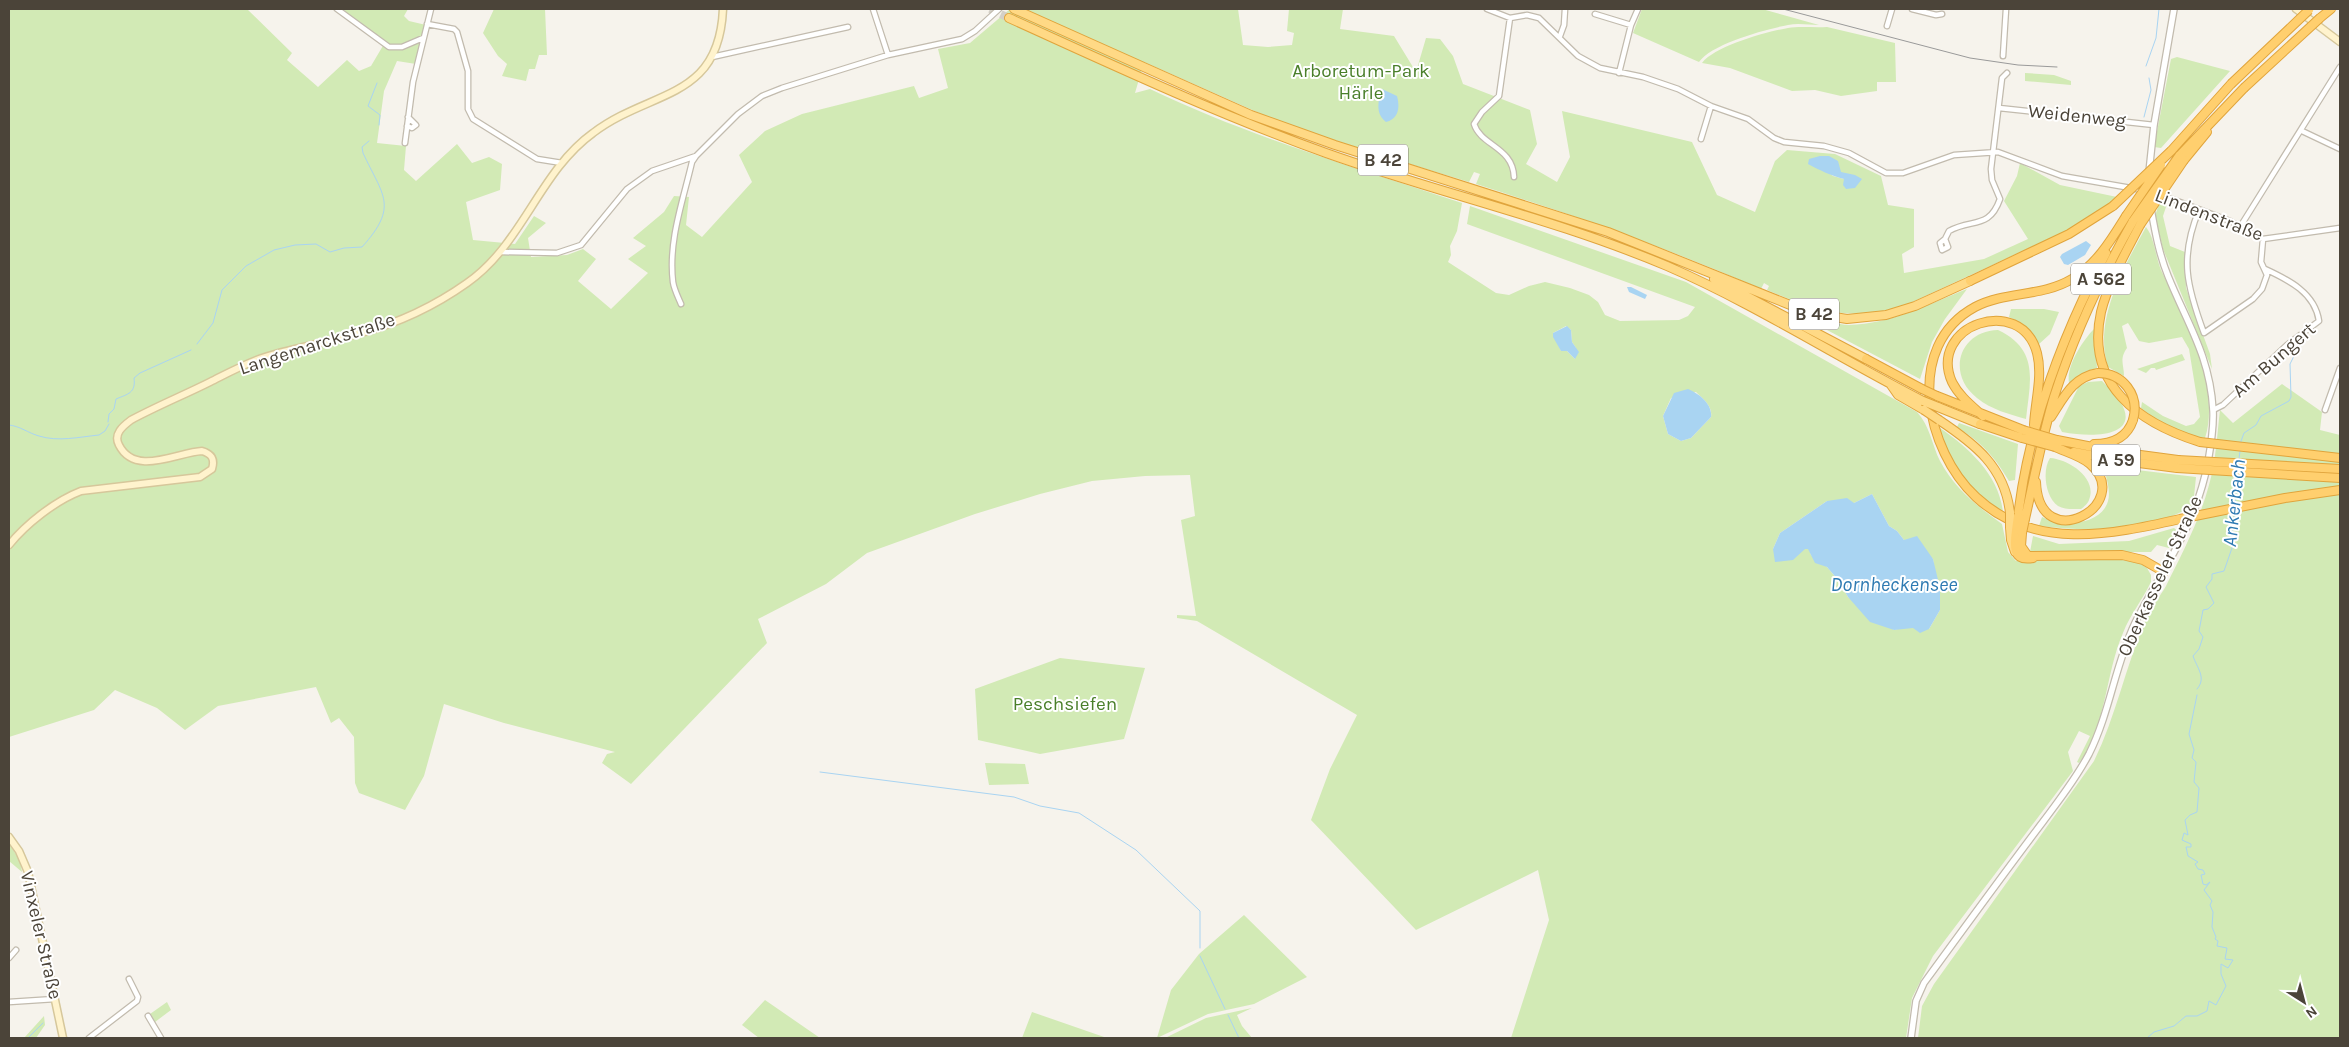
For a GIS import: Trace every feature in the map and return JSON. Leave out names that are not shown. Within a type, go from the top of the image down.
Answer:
[{"type":"highway","name":"B 42","points":[[1014,9],[1251,115],[1335,145],[1608,232],[1787,305],[1810,313],[1838,318],[1866,318],[1896,313],[1970,281],[2069,234],[2113,206],[2171,151]]},
{"type":"highway","points":[[2331,9],[2244,88],[2181,158],[2140,225],[2102,310],[2098,339],[2104,368],[2118,394],[2130,407],[2163,428],[2200,442],[2340,458]]},
{"type":"highway","name":"A 562","points":[[2021,518],[2074,340],[2129,218],[2171,151],[2231,84],[2310,10]]},
{"type":"highway","name":"B 42","points":[[1008,18],[1272,134],[1396,176],[1605,242],[1706,284],[1763,313]]},
{"type":"highway","name":"A 562","points":[[2116,234],[2181,158]]},
{"type":"highway","points":[[2033,437],[2074,320],[2116,234]]},
{"type":"highway","points":[[2116,234],[2091,265],[2070,280],[2045,290],[1992,300],[1972,309],[1957,321],[1942,340],[1931,371],[1930,399],[1933,422],[1945,457],[1960,480],[1988,507],[2022,526],[2047,532],[2078,536],[2120,532],[2285,498],[2340,490]]},
{"type":"highway","name":"B 42","points":[[1662,254],[1761,302],[1866,360]]},
{"type":"highway","name":"A 59","points":[[1763,313],[1923,401],[1980,424],[2116,460],[2340,478]]},
{"type":"highway","points":[[1983,416],[1955,386],[1949,369],[1950,355],[1959,336],[1969,327],[1987,321],[2011,323],[2024,332],[2031,341],[2039,363],[2033,437],[2021,518],[2016,530],[2016,552],[2024,559],[2122,555],[2143,560],[2164,572]]},
{"type":"highway","name":"A 59","points":[[1866,360],[1922,389],[2022,434]]},
{"type":"highway","points":[[2048,423],[2073,384],[2084,377],[2098,373],[2117,377],[2128,386],[2135,403],[2134,420],[2124,435],[2111,442],[2070,443]]},
{"type":"highway","points":[[1890,384],[1898,395],[1939,420],[1973,445],[1990,462],[2003,483],[2020,543],[2026,554],[2038,557]]},
{"type":"highway","points":[[2035,472],[2039,502],[2052,516],[2066,521],[2075,520],[2084,517],[2095,508],[2101,490],[2097,472],[2088,462],[2056,443]]},
{"type":"highway","name":"A 59","points":[[2056,443],[2070,443],[2178,464],[2340,470]]},
{"type":"main road","name":"Langemarckstraße","points":[[9,545],[28,526],[72,495],[99,488],[200,477],[212,469],[214,461],[212,456],[202,451],[150,462],[140,461],[125,453],[119,447],[118,434],[122,426],[131,420],[263,357],[362,333],[436,302],[469,282],[502,252],[562,163],[582,140],[600,127],[690,82],[702,72],[712,57],[720,35],[723,9]]},
{"type":"main road","points":[[2296,9],[2340,42]]},
{"type":"main road","name":"Vinxeler Straße","points":[[9,836],[19,851],[28,872],[62,1038]]},
{"type":"street","points":[[337,9],[388,47],[402,47],[423,38]]},
{"type":"street","points":[[405,143],[408,117],[430,9]]},
{"type":"street","points":[[873,9],[888,55]]},
{"type":"street","points":[[681,304],[673,283],[675,236],[679,211],[692,162],[738,114],[762,96],[782,88],[888,55],[962,39],[975,31],[999,9]]},
{"type":"street","points":[[1487,9],[1510,18],[1499,96],[1482,112],[1474,124],[1478,131],[1505,153],[1514,177]]},
{"type":"street","points":[[1560,36],[1564,25],[1565,9]]},
{"type":"street","points":[[1619,73],[1631,26],[1638,9]]},
{"type":"street","points":[[1887,26],[1892,9]]},
{"type":"street","points":[[1912,9],[1936,15],[1942,14]]},
{"type":"street","points":[[2005,55],[2006,9]]},
{"type":"street","name":"Oberkasseler Straße","points":[[1911,1038],[1916,1001],[1924,983],[2058,801],[2088,755],[2100,727],[2125,646],[2186,531],[2199,499],[2209,453],[2213,410],[2205,358],[2162,258],[2148,191],[2154,125],[2174,9]]},
{"type":"street","points":[[1595,14],[1631,26]]},
{"type":"street","name":"Lindenstraße","points":[[1510,18],[1527,15],[1539,18],[1584,60],[1607,71],[1656,81],[1711,106],[1748,119],[1774,138],[1784,142],[1833,148],[1849,153],[1886,173],[1903,173],[1954,155],[1994,153],[2026,162],[2062,176],[2148,191],[2230,221],[2263,239],[2340,228]]},
{"type":"street","points":[[427,24],[454,29],[457,32],[468,71],[468,109],[473,119],[538,159],[562,163]]},
{"type":"street","points":[[712,57],[848,27]]},
{"type":"street","points":[[2240,227],[2302,131],[2340,67]]},
{"type":"street","points":[[1945,239],[1947,233],[1952,229],[1983,221],[1996,210],[2000,199],[1991,176],[2002,78],[2007,73]]},
{"type":"street","points":[[1701,140],[1711,106]]},
{"type":"street","name":"Weidenweg","points":[[1999,108],[2154,125]]},
{"type":"street","points":[[407,126],[412,128],[416,125],[408,117]]},
{"type":"street","points":[[2302,131],[2340,149]]},
{"type":"street","points":[[502,252],[557,253],[581,245],[615,201],[641,178],[664,167],[696,156]]},
{"type":"street","points":[[2199,210],[2189,236],[2187,253],[2188,288],[2204,333],[2259,294],[2266,283],[2265,268],[2261,262],[2263,239]]},
{"type":"street","name":"Am Bungert","points":[[2213,410],[2223,405],[2288,345],[2319,321],[2318,310],[2311,298],[2265,268]]},
{"type":"street","points":[[2325,410],[2340,368]]},
{"type":"street","points":[[9,958],[16,950]]},
{"type":"street","points":[[89,1038],[137,1001],[138,997],[129,979]]},
{"type":"street","points":[[9,1002],[55,999]]},
{"type":"street","points":[[148,1016],[161,1038]]},
{"type":"green space","name":"Arboretum-Park Härle","points":[[9,9],[247,9],[292,53],[287,60],[318,87],[347,60],[359,71],[371,66],[384,44],[342,13],[346,9],[408,9],[404,16],[409,21],[426,25],[416,64],[397,61],[384,91],[377,143],[406,146],[404,170],[416,181],[457,144],[472,163],[489,157],[502,164],[500,190],[466,202],[473,240],[515,244],[534,216],[546,223],[528,238],[531,257],[567,255],[583,249],[596,259],[578,281],[611,309],[648,273],[628,259],[646,246],[633,238],[664,212],[674,196],[689,197],[686,225],[702,237],[752,182],[739,155],[765,131],[802,114],[914,86],[919,98],[948,88],[938,49],[970,43],[1010,9],[1238,9],[1243,45],[1268,47],[1292,45],[1294,33],[1287,31],[1289,9],[1343,9],[1340,29],[1394,36],[1416,72],[1426,38],[1440,39],[1453,56],[1463,84],[1530,110],[1537,144],[1526,164],[1557,182],[1570,157],[1562,111],[1692,142],[1717,195],[1755,212],[1775,161],[1787,150],[1835,154],[1881,176],[1888,205],[1914,209],[1914,247],[1902,254],[1904,273],[1984,259],[2028,239],[2004,201],[2017,176],[2020,163],[2060,185],[2117,197],[2106,208],[2079,225],[1908,304],[1888,310],[1852,314],[1803,304],[1767,290],[1769,286],[1764,283],[1761,289],[1620,233],[1476,184],[1480,174],[1474,172],[1469,182],[1360,149],[1268,117],[1144,62],[1135,93],[1150,89],[1265,137],[1462,203],[1457,231],[1450,246],[1451,255],[1448,262],[1496,293],[1509,295],[1529,286],[1545,282],[1589,295],[1598,302],[1605,315],[1620,321],[1679,320],[1688,316],[1695,307],[1467,224],[1470,206],[1686,282],[1917,412],[1928,429],[1940,461],[1952,480],[1975,504],[2002,524],[2008,552],[2016,561],[2114,559],[2138,562],[2147,568],[2151,575],[2151,582],[2123,633],[2112,665],[2100,716],[2088,748],[2079,763],[2077,762],[2090,736],[2079,731],[2068,752],[2073,771],[1933,956],[1912,998],[1906,1038],[1511,1038],[1549,920],[1538,870],[1416,930],[1311,820],[1330,769],[1357,715],[1197,621],[1177,618],[1177,615],[1196,616],[1181,520],[1195,516],[1190,475],[1145,476],[1092,481],[1040,494],[975,514],[867,553],[826,584],[758,619],[767,643],[631,784],[602,763],[607,754],[615,752],[504,723],[444,704],[424,776],[405,810],[359,793],[355,783],[354,737],[339,718],[331,723],[316,687],[218,706],[185,730],[157,708],[115,690],[94,710],[9,737]],"holes":[[[1826,171],[1850,175],[1844,179],[1833,176]],[[1566,326],[1571,330],[1572,342],[1576,348],[1575,359],[1567,351],[1561,351],[1553,333]],[[1696,392],[1709,406],[1711,417],[1691,438],[1681,441],[1668,434],[1663,416],[1671,398]],[[1872,494],[1889,526],[1897,531],[1904,540],[1933,559],[1940,610],[1929,629],[1906,627],[1894,630],[1848,597],[1839,581],[1827,567],[1811,555],[1809,549],[1773,549],[1780,533],[1827,501],[1854,503]]]},
{"type":"green space","points":[[494,9],[545,9],[547,55],[539,55],[535,69],[529,69],[526,81],[502,76],[507,64],[498,56],[483,33]]},
{"type":"green space","points":[[1642,9],[1762,9],[1819,25],[1792,24],[1740,38],[1715,49],[1705,55],[1699,62],[1633,33]]},
{"type":"green space","points":[[1827,27],[1895,43],[1896,82],[1877,82],[1877,91],[1841,96],[1815,90],[1792,91],[1730,68],[1702,63],[1718,51],[1755,36],[1788,28]]},
{"type":"green space","points":[[2177,57],[2230,71],[2161,148],[2154,147],[2171,59]]},
{"type":"green space","points":[[2025,73],[2054,75],[2071,81],[2071,85],[2025,81]]},
{"type":"green space","points":[[2160,201],[2167,204],[2163,216],[2170,246],[2185,252],[2186,288],[2210,354],[2212,369],[2163,249],[2155,216]]},
{"type":"green space","points":[[2146,227],[2161,270],[2185,318],[2201,362],[2208,393],[2209,409],[2205,438],[2171,428],[2141,408],[2142,402],[2163,416],[2186,426],[2194,424],[2200,417],[2189,349],[2182,337],[2149,343],[2139,341],[2128,323],[2122,326],[2127,348],[2123,359],[2124,376],[2108,367],[2104,349],[2105,331],[2113,294],[2120,276]]},
{"type":"green space","points":[[1967,289],[1945,319],[1932,342],[1920,379],[1808,320],[1813,319],[1849,325],[1865,324],[1910,312]]},
{"type":"green space","points":[[2011,309],[2044,309],[2059,312],[2050,334],[2038,345],[2026,328],[2009,317]]},
{"type":"green space","points":[[2094,329],[2097,368],[2087,371],[2069,383],[2070,369],[2073,361],[2080,346]]},
{"type":"green space","points":[[1998,330],[2021,347],[2026,357],[2030,379],[2026,419],[1989,406],[1967,388],[1962,377],[1961,355],[1966,346],[1974,338],[1985,332]]},
{"type":"green space","points":[[2182,354],[2185,360],[2156,370],[2151,368],[2146,373],[2137,369]]},
{"type":"green space","points":[[2102,381],[2117,397],[2125,410],[2125,421],[2120,428],[2096,435],[2062,432],[2059,426],[2079,386],[2088,382]]},
{"type":"green space","points":[[2282,384],[2322,412],[2320,430],[2340,435],[2340,1038],[1918,1038],[1922,1006],[1934,984],[2094,761],[2102,744],[2145,622],[2166,586],[2201,511],[2213,466],[2220,410],[2233,423]]},
{"type":"green space","points":[[1959,423],[2018,444],[2015,480],[2009,481],[1987,451],[1957,427]]},
{"type":"green space","points":[[1940,428],[1962,444],[1989,474],[1996,486],[2003,512],[1981,496],[1962,477],[1947,455]]},
{"type":"green space","points":[[2050,458],[2073,466],[2085,477],[2091,492],[2086,505],[2081,509],[2069,509],[2058,506],[2050,496],[2046,483],[2046,469]]},
{"type":"green space","points":[[2103,466],[2196,477],[2193,506],[2176,515],[2157,521],[2118,528],[2078,529],[2039,526],[2042,517],[2059,522],[2080,522],[2089,520],[2104,509],[2109,493]]},
{"type":"green space","points":[[2174,528],[2181,534],[2169,548],[2157,545],[2151,552],[2030,552],[2033,536],[2059,544],[2129,541]]},
{"type":"green space","name":"Peschsiefen","points":[[1060,658],[1145,668],[1124,739],[1040,754],[978,740],[975,689]]},
{"type":"green space","points":[[985,763],[1025,764],[1029,784],[989,785]]},
{"type":"green space","points":[[9,843],[20,861],[22,872],[9,861]]},
{"type":"green space","points":[[1244,915],[1307,977],[1254,1004],[1208,1014],[1157,1038],[1171,990],[1199,954]]},
{"type":"green space","points":[[765,1000],[820,1038],[759,1038],[742,1025]]},
{"type":"green space","points":[[167,1002],[171,1010],[155,1022],[150,1014]]},
{"type":"green space","points":[[1252,1008],[1237,1015],[1242,1026],[1252,1038],[1165,1038],[1206,1018]]},
{"type":"green space","points":[[1032,1012],[1107,1038],[1022,1038]]},
{"type":"green space","points":[[44,1016],[45,1025],[36,1038],[24,1038]]},
{"type":"water","points":[[1382,89],[1397,96],[1398,100],[1398,112],[1394,118],[1386,122],[1379,111]]},
{"type":"water","points":[[1829,156],[1838,161],[1841,172],[1855,175],[1862,179],[1855,188],[1846,189],[1843,185],[1844,179],[1808,164],[1809,159]]},
{"type":"water","points":[[2086,241],[2091,245],[2085,255],[2068,265],[2064,264],[2060,257],[2062,254]]},
{"type":"water","points":[[1627,287],[1647,295],[1645,299],[1629,292]]},
{"type":"water","points":[[1567,326],[1571,330],[1572,342],[1579,352],[1575,359],[1567,351],[1561,351],[1553,337],[1553,333]]},
{"type":"water","points":[[1688,389],[1696,393],[1707,403],[1710,408],[1711,417],[1691,438],[1681,441],[1668,434],[1663,416],[1674,393]]},
{"type":"water","name":"Dornheckensee","points":[[1872,494],[1889,526],[1897,531],[1904,540],[1917,536],[1933,559],[1940,588],[1940,610],[1929,629],[1920,633],[1913,628],[1894,630],[1870,622],[1848,597],[1839,581],[1827,567],[1815,563],[1808,549],[1805,549],[1793,560],[1775,562],[1773,549],[1780,533],[1827,501],[1847,498],[1854,503]]},
{"type":"waterway","name":"Ankerbach","points":[[2146,66],[2156,38],[2159,9]]},
{"type":"waterway","name":"Ankerbach","points":[[2144,117],[2151,90],[2149,78]]},
{"type":"waterway","points":[[377,83],[368,106],[380,115],[379,125]]},
{"type":"waterway","points":[[197,344],[213,323],[222,290],[246,266],[274,250],[295,245],[316,244],[330,252],[344,248],[362,247],[381,221],[384,211],[381,191],[363,153],[362,147],[369,141]]},
{"type":"waterway","name":"Ankerbach","points":[[2240,444],[2244,433],[2256,425],[2261,416],[2289,401],[2291,397],[2290,364],[2296,345]]},
{"type":"waterway","points":[[108,422],[109,414],[114,409],[116,399],[132,390],[134,378],[140,373],[191,350]]},
{"type":"waterway","points":[[9,425],[46,438],[61,439],[99,435],[105,431],[109,424]]},
{"type":"waterway","name":"Ankerbach","points":[[2239,459],[2240,451]]},
{"type":"waterway","name":"Ankerbach","points":[[2235,504],[2238,476]]},
{"type":"waterway","name":"Ankerbach","points":[[2197,689],[2200,685],[2201,677],[2193,656],[2199,649],[2203,637],[2199,631],[2203,610],[2208,609],[2214,603],[2206,587],[2212,579],[2212,574],[2224,571],[2233,545],[2231,539],[2235,510]]},
{"type":"waterway","name":"Ankerbach","points":[[2147,1038],[2154,1032],[2174,1026],[2186,1016],[2197,1016],[2207,1011],[2209,1001],[2216,1005],[2226,986],[2221,974],[2221,964],[2228,968],[2233,960],[2225,959],[2227,948],[2217,946],[2218,941],[2215,939],[2212,927],[2213,912],[2210,905],[2212,901],[2204,890],[2210,882],[2206,885],[2203,884],[2201,875],[2205,874],[2203,870],[2198,869],[2195,864],[2198,862],[2188,856],[2186,847],[2191,847],[2191,844],[2182,840],[2184,833],[2188,835],[2185,820],[2197,812],[2199,788],[2194,782],[2196,762],[2192,758],[2194,750],[2189,734],[2197,695]]},
{"type":"waterway","name":"Peschsiefen","points":[[820,772],[1014,797],[1040,806],[1079,813],[1136,850],[1200,911],[1200,948]]},
{"type":"waterway","name":"Peschsiefen","points":[[1200,956],[1225,1009]]},
{"type":"waterway","name":"Peschsiefen","points":[[1228,1015],[1239,1038]]},
{"type":"waterway","points":[[28,1038],[43,1023]]},
{"type":"tunnel","points":[[990,9],[1009,18]]},
{"type":"tram line","points":[[1783,9],[1970,58],[2018,65],[2057,67]]}]
